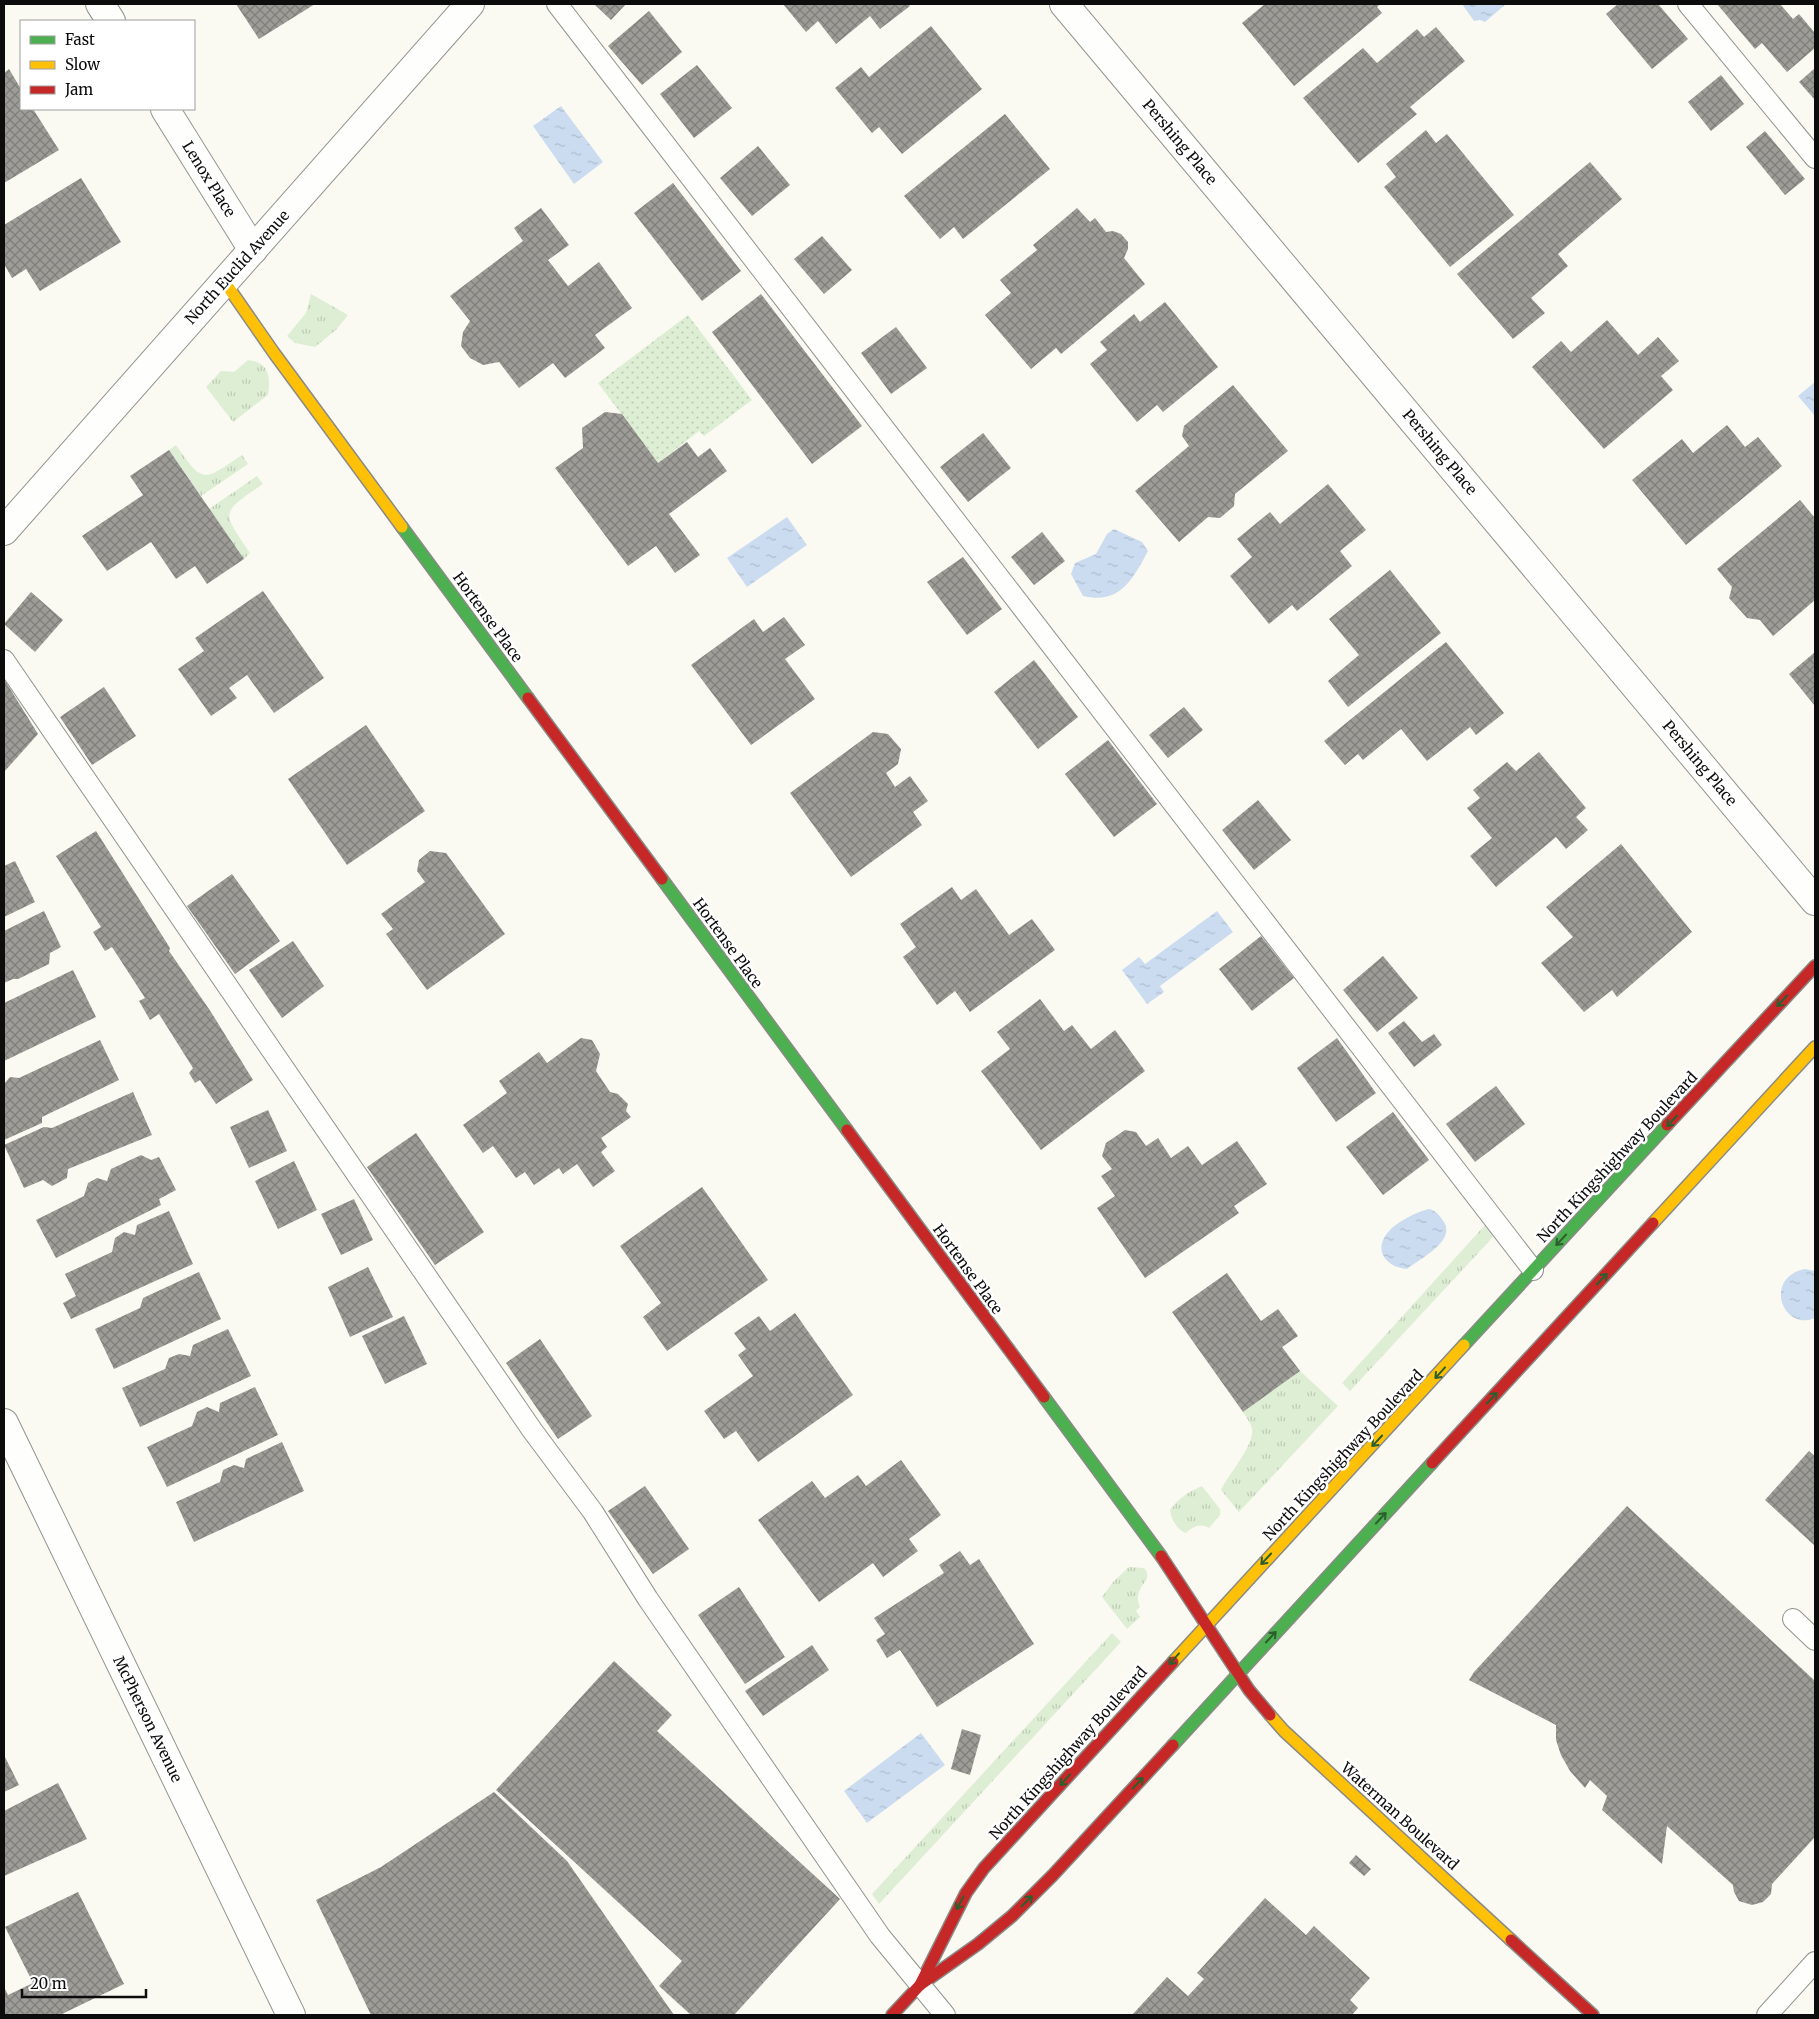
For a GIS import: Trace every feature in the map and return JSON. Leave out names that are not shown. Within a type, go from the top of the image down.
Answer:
[{"type":"main road","name":"Hortense Place","points":[[224,281],[280,361],[1155,1547],[1207,1623]]},
{"type":"main road","name":"North Kingshighway Boulevard","points":[[920,1985],[966,1893],[984,1868],[1207,1623],[1411,1405],[1533,1270],[1815,966]]},
{"type":"main road","name":"North Kingshighway Boulevard","points":[[892,2015],[920,1985],[978,1944],[1012,1916],[1054,1875],[1815,1047]]},
{"type":"main road","name":"Waterman Boulevard","points":[[1207,1623],[1260,1704],[1284,1731],[1594,2015]]},
{"type":"street","points":[[100,4],[110,20]]},
{"type":"street","name":"North Euclid Avenue","points":[[4,531],[470,4]]},
{"type":"street","name":"Pershing Place","points":[[1064,4],[1815,901]]},
{"type":"street","name":"Lenox Place","points":[[166,110],[253,250]]},
{"type":"street","name":"McPherson Avenue","points":[[4,1423],[291,2015]]},
{"type":"lane","points":[[557,4],[1533,1270]]},
{"type":"lane","points":[[1688,4],[1815,158]]},
{"type":"lane","points":[[4,660],[527,1422],[593,1512],[648,1599],[880,1936],[946,2015]]},
{"type":"lane","points":[[1793,1619],[1815,1640]]},
{"type":"lane","points":[[1767,2015],[1815,1962]]},
{"type":"green space","points":[[311,294],[348,315],[336,330],[315,347],[295,343],[287,336],[306,313]]},
{"type":"green space","points":[[688,315],[752,400],[704,436],[699,431],[658,463],[598,383]]},
{"type":"green space","points":[[248,360],[260,364],[267,372],[269,377],[268,395],[233,422],[206,387],[221,371],[234,372]]},
{"type":"green space","points":[[176,445],[193,467],[199,473],[205,475],[219,470],[242,455],[248,464],[201,496],[169,450]]},
{"type":"green space","points":[[257,476],[263,484],[238,502],[229,514],[234,529],[250,553],[244,559],[209,509]]},
{"type":"green space","points":[[1485,1225],[1494,1236],[1350,1391],[1342,1383]]},
{"type":"green space","points":[[1300,1371],[1338,1406],[1239,1512],[1221,1490],[1245,1451],[1252,1435],[1250,1422],[1243,1412]]},
{"type":"green space","points":[[1202,1486],[1220,1509],[1220,1515],[1209,1528],[1197,1526],[1186,1533],[1175,1524],[1170,1510],[1184,1496]]},
{"type":"green space","points":[[1129,1567],[1144,1568],[1147,1577],[1140,1589],[1138,1600],[1140,1607],[1136,1611],[1140,1617],[1127,1629],[1102,1597],[1113,1582]]},
{"type":"green space","points":[[1112,1633],[1121,1642],[879,1904],[872,1894]]},
{"type":"water","points":[[1462,4],[1506,4],[1485,22],[1480,20],[1474,21]]},
{"type":"water","points":[[561,106],[603,162],[574,184],[533,126]]},
{"type":"water","points":[[1815,382],[1815,416],[1798,396]]},
{"type":"water","points":[[787,517],[807,545],[747,587],[727,558]]},
{"type":"water","points":[[1114,529],[1142,542],[1148,551],[1131,580],[1116,593],[1107,597],[1096,598],[1083,596],[1071,574],[1075,563],[1096,554],[1107,534]]},
{"type":"water","points":[[1217,911],[1233,932],[1160,986],[1164,992],[1147,1004],[1122,970],[1139,957],[1145,964]]},
{"type":"water","points":[[1430,1209],[1444,1222],[1445,1236],[1435,1248],[1407,1269],[1393,1265],[1384,1256],[1382,1251],[1384,1238],[1397,1224],[1408,1217]]},
{"type":"water","points":[[1805,1269],[1815,1271],[1815,1318],[1803,1320],[1794,1317],[1786,1311],[1782,1302],[1781,1292],[1784,1282],[1792,1274]]},
{"type":"water","points":[[921,1733],[945,1765],[867,1823],[844,1791]]},
{"type":"building","points":[[236,4],[315,4],[259,39]]},
{"type":"building","points":[[594,4],[626,4],[611,20]]},
{"type":"building","points":[[783,4],[908,4],[910,6],[880,29],[870,16],[836,44],[818,21],[806,32]]},
{"type":"building","points":[[1265,4],[1380,4],[1377,7],[1382,13],[1294,86],[1242,23]]},
{"type":"building","points":[[1618,4],[1658,4],[1688,39],[1652,69],[1606,14]]},
{"type":"building","points":[[1717,4],[1780,4],[1793,19],[1799,14],[1815,33],[1815,48],[1787,72],[1762,43],[1755,49]]},
{"type":"building","points":[[649,11],[682,52],[642,85],[608,46]]},
{"type":"building","points":[[931,26],[982,89],[902,154],[879,127],[872,133],[835,88],[861,67],[869,77]]},
{"type":"building","points":[[1436,27],[1465,61],[1410,107],[1417,114],[1358,163],[1303,98],[1363,48],[1377,63],[1417,29],[1424,37]]},
{"type":"building","points":[[697,65],[732,108],[694,138],[660,94]]},
{"type":"building","points":[[1815,68],[1815,100],[1799,82]]},
{"type":"building","points":[[9,69],[20,87],[20,110],[34,110],[59,150],[4,183],[4,73]]},
{"type":"building","points":[[1721,75],[1744,104],[1711,131],[1688,102]]},
{"type":"building","points":[[1005,114],[1050,169],[963,239],[954,227],[940,239],[904,196]]},
{"type":"building","points":[[1426,130],[1436,143],[1447,134],[1514,215],[1450,267],[1384,187],[1396,177],[1386,164]]},
{"type":"building","points":[[1765,131],[1805,179],[1785,195],[1746,147]]},
{"type":"building","points":[[758,146],[790,185],[752,216],[720,178]]},
{"type":"building","points":[[1590,162],[1622,199],[1558,254],[1568,266],[1531,298],[1545,313],[1513,339],[1457,274]]},
{"type":"building","points":[[81,178],[121,242],[40,291],[26,269],[12,278],[4,264],[4,225]]},
{"type":"building","points":[[673,183],[741,271],[702,301],[634,213]]},
{"type":"building","points":[[541,208],[569,245],[548,260],[568,286],[599,262],[632,308],[595,335],[605,348],[565,378],[553,363],[519,388],[499,362],[483,365],[470,358],[461,346],[463,332],[470,321],[450,296],[523,241],[514,228]]},
{"type":"building","points":[[1077,208],[1090,222],[1095,218],[1106,232],[1113,231],[1121,234],[1128,242],[1128,249],[1124,258],[1145,284],[1061,354],[1056,348],[1031,369],[985,315],[1011,293],[1000,280],[1037,250],[1033,245]]},
{"type":"building","points":[[822,236],[852,270],[824,294],[794,259]]},
{"type":"building","points":[[761,294],[862,426],[812,464],[712,332]]},
{"type":"building","points":[[1165,302],[1218,367],[1163,412],[1157,405],[1137,422],[1090,364],[1107,350],[1100,342],[1134,314],[1140,322]]},
{"type":"building","points":[[1607,320],[1638,355],[1658,337],[1679,361],[1661,376],[1673,390],[1604,449],[1532,367],[1561,341],[1571,352]]},
{"type":"building","points":[[896,327],[927,368],[891,394],[861,353]]},
{"type":"building","points":[[1233,385],[1288,451],[1235,494],[1234,506],[1220,518],[1208,517],[1179,542],[1135,491],[1189,446],[1182,436],[1184,426]]},
{"type":"building","points":[[605,412],[622,414],[658,463],[687,442],[698,457],[710,448],[727,471],[669,514],[700,555],[675,573],[656,546],[628,566],[555,468],[583,448],[582,428]]},
{"type":"building","points":[[1727,425],[1745,447],[1758,437],[1782,466],[1686,545],[1632,480],[1682,439],[1693,453]]},
{"type":"building","points":[[983,433],[1011,468],[968,502],[940,467]]},
{"type":"building","points":[[169,450],[244,559],[207,584],[195,566],[176,579],[151,542],[107,571],[82,536],[143,495],[130,476]]},
{"type":"building","points":[[1328,484],[1366,530],[1340,551],[1352,566],[1297,611],[1292,605],[1269,624],[1230,576],[1252,557],[1237,539],[1270,512],[1280,524]]},
{"type":"building","points":[[1800,500],[1815,518],[1815,600],[1773,636],[1760,620],[1747,618],[1729,598],[1732,587],[1717,569]]},
{"type":"building","points":[[1042,532],[1065,561],[1034,585],[1011,557]]},
{"type":"building","points":[[963,557],[1002,609],[967,635],[927,582]]},
{"type":"building","points":[[1390,570],[1441,633],[1348,707],[1328,681],[1359,655],[1329,619]]},
{"type":"building","points":[[263,591],[324,678],[274,713],[247,675],[229,688],[237,698],[211,716],[178,669],[204,651],[195,638]]},
{"type":"building","points":[[31,592],[63,620],[35,652],[4,624]]},
{"type":"building","points":[[784,617],[805,645],[785,659],[815,699],[751,745],[691,665],[754,619],[763,632]]},
{"type":"building","points":[[1446,642],[1504,713],[1476,735],[1470,727],[1427,761],[1401,729],[1363,760],[1358,754],[1345,765],[1324,741]]},
{"type":"building","points":[[1815,652],[1815,706],[1789,674]]},
{"type":"building","points":[[1034,660],[1078,717],[1038,749],[994,692]]},
{"type":"building","points":[[4,679],[38,734],[4,772]]},
{"type":"building","points":[[104,687],[136,736],[92,765],[60,717]]},
{"type":"building","points":[[1184,707],[1203,730],[1168,758],[1149,735]]},
{"type":"building","points":[[366,725],[425,811],[347,865],[288,779]]},
{"type":"building","points":[[873,732],[888,734],[901,749],[898,764],[886,773],[895,787],[910,776],[928,801],[913,812],[922,825],[851,877],[790,793]]},
{"type":"building","points":[[1108,740],[1157,804],[1114,837],[1065,774]]},
{"type":"building","points":[[1539,752],[1586,808],[1576,817],[1588,830],[1566,849],[1556,837],[1496,887],[1470,856],[1492,838],[1467,808],[1480,798],[1473,790],[1507,762],[1516,771]]},
{"type":"building","points":[[1258,800],[1291,840],[1254,870],[1222,830]]},
{"type":"building","points":[[96,831],[170,948],[169,951],[211,1012],[253,1080],[216,1104],[200,1080],[195,1083],[189,1073],[193,1068],[159,1014],[150,1020],[139,1001],[145,998],[112,947],[105,951],[93,932],[101,927],[56,856]]},
{"type":"building","points":[[1621,844],[1692,932],[1617,997],[1612,990],[1584,1012],[1541,963],[1573,937],[1546,907]]},
{"type":"building","points":[[430,851],[446,853],[505,934],[427,990],[386,934],[393,929],[381,914],[425,882],[417,871],[419,860]]},
{"type":"building","points":[[15,861],[35,902],[4,917],[4,866]]},
{"type":"building","points":[[232,874],[280,941],[235,974],[187,906]]},
{"type":"building","points":[[952,887],[961,900],[976,889],[1009,935],[1032,919],[1055,950],[970,1012],[955,991],[937,1005],[903,957],[916,947],[900,924]]},
{"type":"building","points":[[44,911],[61,947],[50,953],[49,964],[18,979],[4,983],[4,931]]},
{"type":"building","points":[[1261,936],[1294,978],[1252,1011],[1219,969]]},
{"type":"building","points":[[293,941],[324,986],[282,1018],[249,970]]},
{"type":"building","points":[[1383,956],[1418,998],[1377,1032],[1343,990]]},
{"type":"building","points":[[73,970],[96,1017],[4,1061],[4,1003]]},
{"type":"building","points":[[1040,999],[1064,1031],[1072,1025],[1091,1049],[1115,1030],[1145,1071],[1041,1150],[981,1071],[1010,1049],[997,1032]]},
{"type":"building","points":[[1404,1021],[1422,1042],[1434,1034],[1442,1045],[1414,1067],[1388,1033]]},
{"type":"building","points":[[581,1038],[592,1040],[600,1054],[596,1071],[610,1092],[618,1094],[628,1104],[626,1111],[631,1117],[601,1138],[607,1147],[601,1152],[615,1171],[593,1187],[577,1164],[563,1174],[559,1168],[534,1185],[525,1172],[516,1178],[493,1146],[483,1153],[463,1125],[507,1093],[499,1081],[539,1052],[547,1063]]},
{"type":"building","points":[[1337,1038],[1376,1093],[1336,1122],[1297,1068]]},
{"type":"building","points":[[100,1040],[119,1080],[42,1117],[42,1123],[4,1140],[4,1084],[10,1077],[19,1078]]},
{"type":"building","points":[[1496,1086],[1525,1124],[1475,1162],[1446,1124]]},
{"type":"building","points":[[133,1092],[152,1135],[68,1169],[67,1178],[52,1186],[43,1180],[24,1188],[4,1145],[44,1127],[52,1128]]},
{"type":"building","points":[[268,1110],[287,1151],[249,1168],[230,1127]]},
{"type":"building","points":[[1393,1112],[1429,1160],[1383,1195],[1346,1147]]},
{"type":"building","points":[[1125,1130],[1136,1132],[1146,1146],[1158,1138],[1171,1158],[1188,1146],[1202,1165],[1237,1141],[1267,1184],[1234,1206],[1239,1213],[1145,1278],[1097,1208],[1115,1196],[1101,1176],[1112,1169],[1102,1156],[1106,1143]]},
{"type":"building","points":[[416,1133],[484,1232],[435,1265],[367,1167]]},
{"type":"building","points":[[141,1155],[151,1160],[159,1157],[176,1190],[159,1199],[161,1205],[56,1258],[36,1220],[84,1196],[88,1183],[97,1178],[107,1181],[111,1169]]},
{"type":"building","points":[[294,1161],[317,1210],[278,1229],[255,1181]]},
{"type":"building","points":[[702,1187],[768,1280],[667,1351],[643,1317],[661,1303],[620,1246]]},
{"type":"building","points":[[354,1199],[373,1240],[341,1255],[321,1214]]},
{"type":"building","points":[[169,1211],[193,1264],[71,1319],[63,1303],[76,1296],[65,1274],[112,1252],[115,1238],[124,1232],[135,1235],[137,1225]]},
{"type":"building","points":[[368,1267],[393,1317],[350,1337],[328,1287]]},
{"type":"building","points":[[199,1272],[221,1319],[114,1369],[95,1329],[140,1308],[143,1298]]},
{"type":"building","points":[[1227,1273],[1261,1321],[1278,1309],[1298,1336],[1282,1347],[1300,1371],[1243,1412],[1172,1312]]},
{"type":"building","points":[[795,1313],[853,1395],[758,1462],[736,1431],[724,1439],[704,1411],[753,1376],[738,1355],[746,1349],[734,1333],[759,1316],[770,1331]]},
{"type":"building","points":[[404,1316],[427,1364],[385,1384],[362,1336]]},
{"type":"building","points":[[228,1329],[251,1376],[140,1427],[122,1388],[165,1369],[169,1358],[179,1354],[190,1356],[193,1345]]},
{"type":"building","points":[[540,1339],[592,1416],[558,1439],[506,1363]]},
{"type":"building","points":[[255,1387],[278,1435],[167,1487],[147,1447],[192,1426],[197,1412],[207,1407],[219,1412],[220,1403]]},
{"type":"building","points":[[282,1442],[304,1491],[194,1542],[176,1502],[220,1482],[223,1470],[234,1465],[244,1468],[246,1459]]},
{"type":"building","points":[[1809,1451],[1815,1456],[1815,1546],[1765,1500]]},
{"type":"building","points":[[901,1460],[941,1515],[909,1539],[918,1551],[883,1577],[873,1563],[819,1602],[758,1520],[812,1481],[825,1498],[858,1475],[866,1486]]},
{"type":"building","points":[[645,1486],[689,1549],[653,1574],[608,1511]]},
{"type":"building","points":[[1627,1506],[1815,1681],[1815,1837],[1772,1884],[1771,1894],[1763,1902],[1752,1905],[1739,1901],[1734,1892],[1733,1885],[1667,1826],[1662,1864],[1602,1810],[1607,1796],[1590,1780],[1585,1788],[1570,1771],[1561,1755],[1556,1740],[1556,1725],[1469,1680],[1474,1672]]},
{"type":"building","points":[[960,1551],[970,1565],[979,1559],[1034,1644],[937,1707],[900,1650],[887,1658],[876,1640],[885,1634],[874,1618],[944,1573],[939,1565]]},
{"type":"building","points":[[739,1587],[785,1657],[745,1684],[698,1615]]},
{"type":"building","points":[[812,1645],[829,1670],[763,1716],[745,1691]]},
{"type":"building","points":[[614,1661],[672,1715],[657,1731],[840,1899],[734,2015],[691,2015],[659,1986],[682,1961],[496,1790]]},
{"type":"building","points":[[962,1729],[981,1735],[970,1775],[951,1769]]},
{"type":"building","points":[[4,1755],[19,1785],[4,1792]]},
{"type":"building","points":[[58,1783],[87,1839],[4,1876],[4,1811]]},
{"type":"building","points":[[494,1792],[567,1861],[674,2015],[371,2015],[316,1900],[381,1867]]},
{"type":"building","points":[[1356,1855],[1371,1869],[1364,1876],[1349,1863]]},
{"type":"building","points":[[78,1892],[124,1984],[60,2015],[4,2015],[4,1987],[8,1995],[33,1983],[5,1927]]},
{"type":"building","points":[[1265,1898],[1306,1935],[1314,1926],[1370,1978],[1350,2000],[1358,2008],[1352,2015],[1132,2015],[1167,1977],[1188,1996],[1204,1979],[1197,1973]]},
{"type":"traffic: fast","points":[[402,527],[528,698]]},
{"type":"traffic: fast","points":[[662,879],[847,1130]]},
{"type":"traffic: fast","points":[[1464,1345],[1667,1125]]},
{"type":"traffic: fast","points":[[1044,1397],[1161,1556]]},
{"type":"traffic: fast","points":[[1173,1745],[1432,1463]]},
{"type":"traffic: slow","points":[[224,281],[274,353],[402,527]]},
{"type":"traffic: slow","points":[[1653,1223],[1815,1047]]},
{"type":"traffic: slow","points":[[1173,1662],[1464,1345]]},
{"type":"traffic: slow","points":[[1270,1715],[1284,1731],[1511,1940]]},
{"type":"traffic: jam","points":[[528,698],[662,879]]},
{"type":"traffic: jam","points":[[1667,1125],[1815,966]]},
{"type":"traffic: jam","points":[[847,1130],[1044,1397]]},
{"type":"traffic: jam","points":[[1432,1463],[1653,1223]]},
{"type":"traffic: jam","points":[[1161,1556],[1249,1690],[1270,1715]]},
{"type":"traffic: jam","points":[[920,1985],[966,1893],[984,1868],[1173,1662]]},
{"type":"traffic: jam","points":[[892,2015],[920,1985],[978,1944],[1012,1916],[1053,1875],[1173,1745]]},
{"type":"traffic: jam","points":[[1511,1940],[1593,2015]]}]
